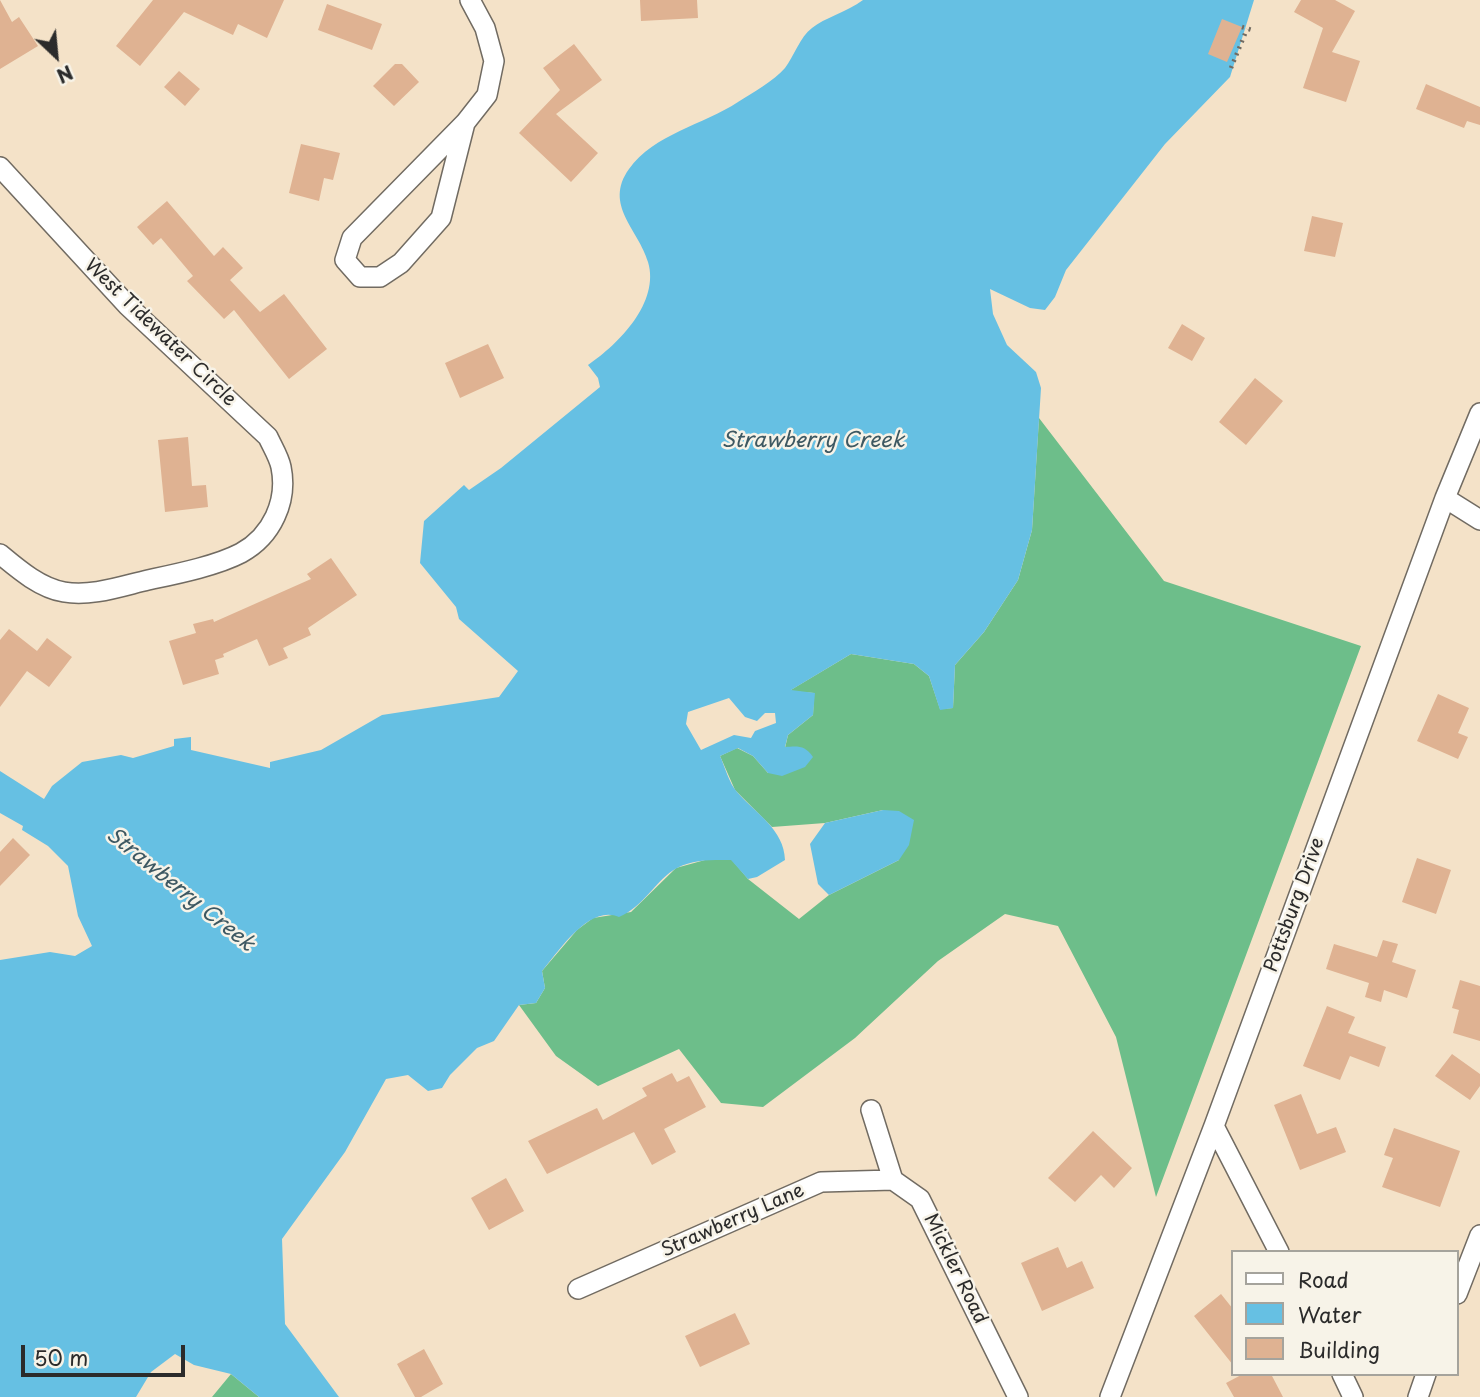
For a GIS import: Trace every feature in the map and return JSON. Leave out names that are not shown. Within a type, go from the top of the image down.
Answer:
[{"type":"street","points":[[464,123],[441,219],[401,262],[380,277],[360,277],[345,260],[352,238],[487,96],[494,61],[485,28],[470,0]]},
{"type":"street","name":"West Tidewater Circle","points":[[0,167],[128,306],[268,437],[281,465],[283,494],[278,514],[263,535],[241,553],[191,570],[95,592],[65,593],[43,585],[0,554]]},
{"type":"street","name":"Pottsburg Drive","points":[[1110,1397],[1214,1126],[1445,498],[1480,413]]},
{"type":"street","points":[[1445,498],[1480,520]]},
{"type":"street","points":[[871,1110],[892,1180]]},
{"type":"street","points":[[1214,1126],[1278,1250]]},
{"type":"street","name":"Strawberry Lane","points":[[579,1289],[821,1182],[892,1180]]},
{"type":"street","name":"Mickler Road","points":[[892,1180],[920,1199],[1018,1397]]},
{"type":"street","points":[[1459,1289],[1480,1235]]},
{"type":"street","points":[[1343,1376],[1353,1397]]},
{"type":"street","points":[[1418,1397],[1425,1376]]},
{"type":"path","points":[[1231,68],[1247,29]]},
{"type":"green space","points":[[1039,418],[1164,581],[1361,646],[1156,1197],[1116,1037],[1058,926],[1005,914],[938,961],[855,1038],[763,1107],[721,1103],[679,1049],[598,1086],[556,1056],[519,1005],[536,1003],[545,988],[542,971],[577,930],[593,918],[631,912],[676,868],[705,860],[732,860],[748,879],[799,919],[829,895],[899,860],[883,810],[825,823],[772,827],[735,790],[720,756],[737,748],[753,756],[768,773],[785,748],[788,735],[813,715],[814,693],[789,691],[851,654],[914,664],[929,676],[940,709],[953,708],[955,665],[984,632],[1018,580],[1032,530]]},
{"type":"green space","points":[[231,1374],[259,1397],[212,1397]]},
{"type":"water","name":"Strawberry Creek","points":[[863,0],[1254,0],[1230,77],[1165,144],[1066,270],[1055,297],[1045,310],[1030,308],[990,289],[993,314],[1007,345],[1036,372],[1041,388],[1032,530],[1018,580],[984,632],[955,665],[953,708],[940,710],[929,676],[914,664],[851,654],[791,690],[815,693],[813,715],[788,735],[785,747],[801,747],[810,753],[813,757],[805,767],[782,776],[768,773],[753,756],[738,748],[720,756],[734,788],[780,839],[785,860],[757,877],[748,879],[731,860],[710,860],[677,868],[628,912],[619,917],[597,917],[576,932],[542,971],[545,988],[536,1003],[519,1005],[494,1041],[477,1048],[450,1075],[442,1088],[428,1091],[408,1075],[386,1079],[345,1152],[282,1239],[285,1324],[339,1397],[259,1397],[231,1374],[194,1365],[175,1354],[151,1372],[136,1397],[0,1397],[0,960],[50,952],[75,956],[92,946],[78,916],[68,866],[48,846],[22,830],[23,826],[0,813],[0,771],[44,799],[52,786],[82,762],[121,755],[133,758],[174,746],[174,739],[191,737],[191,750],[270,768],[270,762],[321,750],[382,715],[499,697],[518,671],[459,619],[456,607],[420,563],[424,521],[464,485],[469,490],[501,468],[600,387],[598,378],[588,365],[624,334],[642,307],[648,292],[648,262],[625,217],[620,194],[622,182],[639,157],[665,138],[724,110],[769,82],[785,68],[804,36],[812,28]],"holes":[[[729,698],[745,717],[757,721],[765,713],[775,713],[776,723],[755,731],[751,738],[734,735],[701,750],[686,724],[688,712]]]},
{"type":"water","points":[[883,810],[899,811],[914,820],[909,845],[899,860],[829,895],[818,884],[810,844],[825,823]]},
{"type":"building","points":[[0,0],[12,22],[19,17],[38,46],[0,69]]},
{"type":"building","points":[[153,0],[284,0],[267,38],[238,24],[233,35],[184,12],[140,66],[116,46]]},
{"type":"building","points":[[640,0],[697,0],[698,18],[641,21]]},
{"type":"building","points":[[1301,0],[1335,0],[1355,11],[1332,52],[1360,61],[1346,102],[1303,88],[1323,28],[1294,12]]},
{"type":"building","points":[[327,4],[382,24],[372,50],[318,30]]},
{"type":"building","points":[[1222,19],[1242,27],[1227,62],[1208,54]]},
{"type":"building","points":[[574,44],[602,80],[556,114],[598,153],[571,182],[519,133],[560,90],[543,68]]},
{"type":"building","points":[[395,64],[402,64],[419,82],[394,106],[373,86]]},
{"type":"building","points":[[179,71],[200,89],[185,106],[164,87]]},
{"type":"building","points":[[1426,84],[1480,107],[1480,125],[1467,121],[1464,128],[1416,109]]},
{"type":"building","points":[[301,144],[340,153],[333,180],[324,178],[319,201],[289,193]]},
{"type":"building","points":[[167,201],[214,256],[223,247],[243,268],[230,280],[260,312],[284,294],[327,349],[289,379],[234,310],[224,319],[187,281],[193,276],[161,238],[153,245],[137,227]]},
{"type":"building","points":[[1312,216],[1343,223],[1335,257],[1304,251]]},
{"type":"building","points":[[1182,324],[1205,338],[1192,361],[1168,348]]},
{"type":"building","points":[[488,344],[504,378],[460,398],[445,363]]},
{"type":"building","points":[[1255,378],[1283,401],[1246,445],[1219,422]]},
{"type":"building","points":[[188,437],[192,486],[206,485],[208,507],[165,512],[158,440]]},
{"type":"building","points":[[331,558],[357,595],[308,628],[311,635],[283,648],[288,658],[269,666],[257,639],[215,660],[219,674],[183,685],[169,641],[196,633],[193,624],[213,619],[214,622],[311,579],[307,574]]},
{"type":"building","points":[[9,629],[37,651],[47,638],[72,657],[49,687],[27,671],[0,707],[0,640]]},
{"type":"building","points":[[1438,694],[1469,708],[1458,733],[1468,737],[1458,759],[1417,741]]},
{"type":"building","points":[[13,838],[30,855],[0,886],[0,852]]},
{"type":"building","points":[[1417,858],[1451,870],[1436,914],[1402,902]]},
{"type":"building","points":[[1383,940],[1398,944],[1392,962],[1416,970],[1407,998],[1384,990],[1381,1002],[1365,997],[1369,983],[1326,969],[1334,944],[1377,957]]},
{"type":"building","points":[[1460,980],[1480,986],[1480,1041],[1453,1033],[1459,1010],[1452,1008]]},
{"type":"building","points":[[1327,1006],[1355,1017],[1348,1033],[1386,1047],[1379,1067],[1350,1056],[1340,1080],[1303,1066]]},
{"type":"building","points":[[1452,1054],[1480,1074],[1480,1086],[1470,1100],[1435,1076]]},
{"type":"building","points":[[672,1073],[677,1082],[689,1076],[706,1107],[664,1129],[676,1152],[652,1165],[634,1132],[547,1174],[528,1141],[597,1108],[603,1120],[647,1096],[642,1088]]},
{"type":"building","points":[[1301,1094],[1317,1134],[1336,1127],[1346,1152],[1300,1170],[1274,1105]]},
{"type":"building","points":[[1394,1128],[1460,1151],[1440,1207],[1382,1187],[1393,1158],[1384,1155]]},
{"type":"building","points":[[1093,1131],[1132,1168],[1114,1188],[1101,1175],[1075,1202],[1048,1178]]},
{"type":"building","points":[[506,1178],[524,1211],[489,1230],[471,1198]]},
{"type":"building","points":[[1058,1247],[1067,1268],[1082,1261],[1094,1288],[1042,1311],[1021,1263]]},
{"type":"building","points":[[1221,1294],[1232,1308],[1232,1364],[1194,1316]]},
{"type":"building","points":[[735,1313],[750,1344],[700,1367],[685,1336]]},
{"type":"building","points":[[424,1349],[443,1384],[421,1397],[415,1397],[397,1364]]},
{"type":"building","points":[[1239,1376],[1272,1376],[1283,1397],[1234,1397],[1226,1383]]}]
